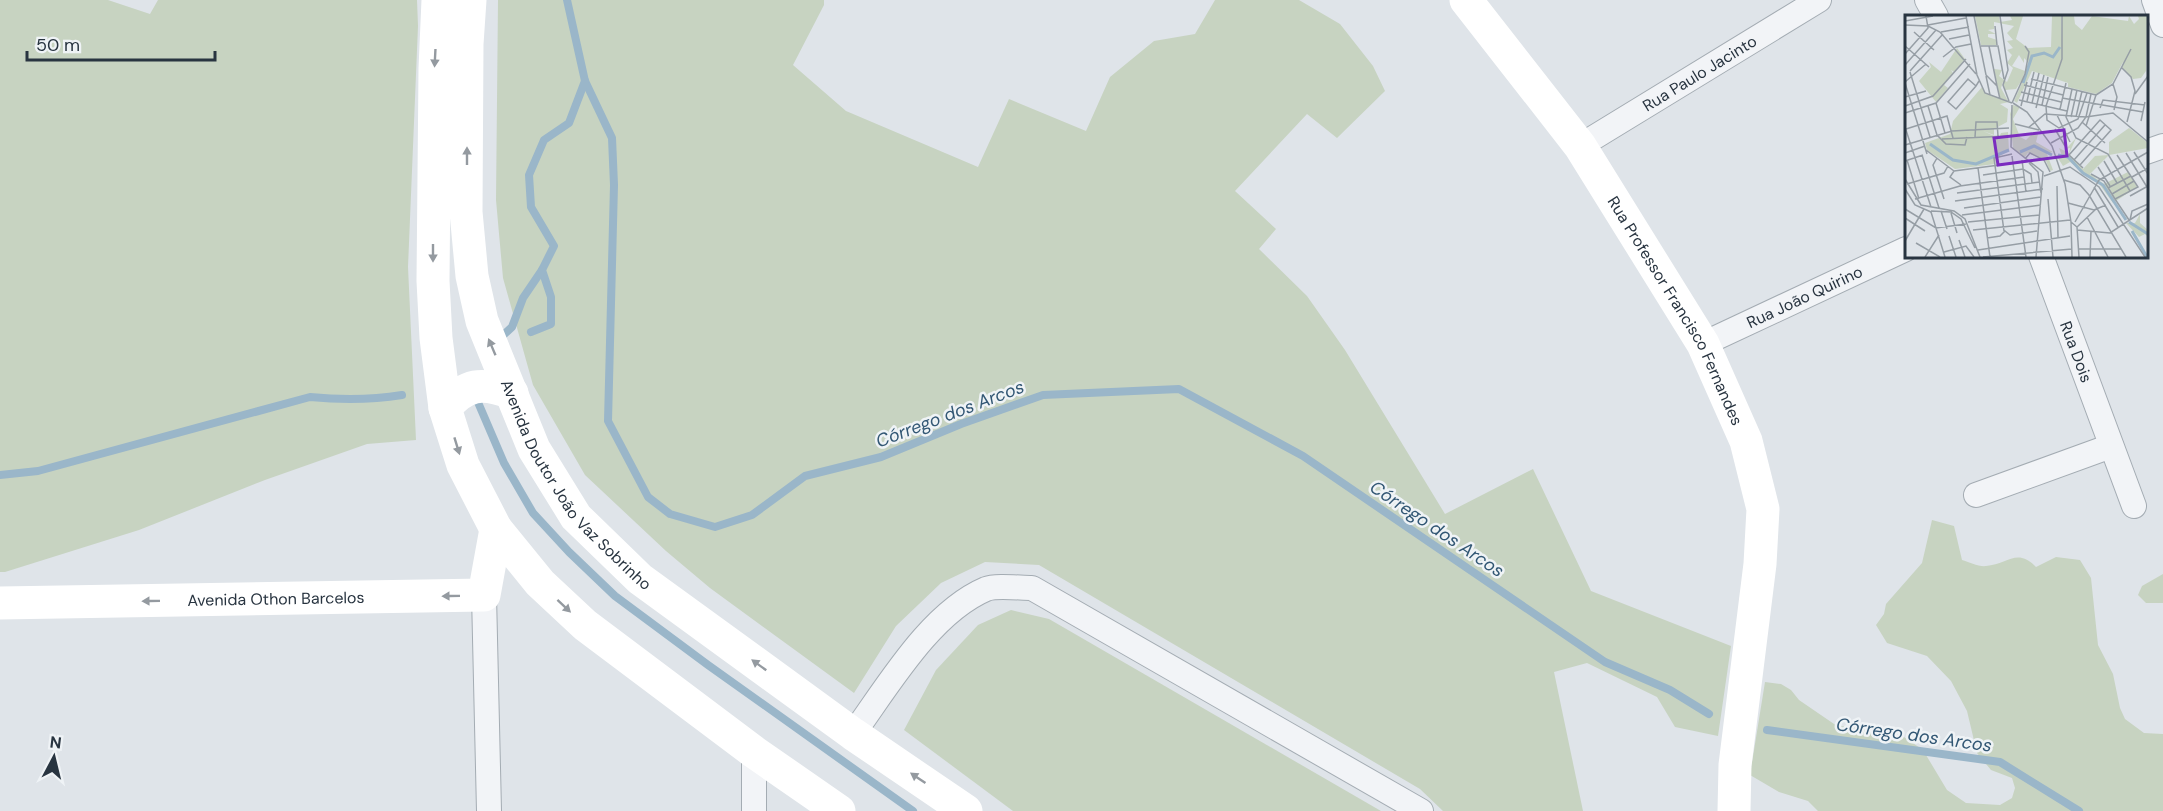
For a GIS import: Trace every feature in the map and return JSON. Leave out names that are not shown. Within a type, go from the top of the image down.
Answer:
[{"type":"street","points":[[438,0],[433,281],[436,339],[445,408],[463,465],[496,529],[540,584],[585,625],[754,752],[839,811]]},
{"type":"street","name":"Avenida Doutor João Vaz Sobrinho","points":[[470,0],[467,44],[466,212],[472,276],[482,321],[534,449],[576,517],[640,579],[853,734],[966,811]]},
{"type":"street","name":"Rua Professor Francisco Fernandes","points":[[1466,0],[1580,146],[1703,344],[1746,441],[1763,509],[1760,564],[1735,765],[1734,811]]},
{"type":"street","name":"Rua Paulo Jacinto","points":[[1580,146],[1820,0]]},
{"type":"street","points":[[1927,0],[1935,15]]},
{"type":"street","points":[[2154,0],[2163,25]]},
{"type":"street","points":[[2148,151],[2163,147]]},
{"type":"street","name":"Rua João Quirino","points":[[1703,344],[1905,249]]},
{"type":"street","name":"Rua Dois","points":[[2042,258],[2134,506]]},
{"type":"street","points":[[445,408],[456,395],[477,387],[494,387],[512,393]]},
{"type":"street","points":[[1976,495],[2111,446]]},
{"type":"street","points":[[489,811],[484,595],[496,529]]},
{"type":"street","points":[[853,734],[928,632],[951,609],[988,588],[1032,588],[1421,811]]},
{"type":"street","name":"Avenida Othon Barcelos","points":[[0,603],[484,595]]},
{"type":"street","points":[[754,752],[754,811]]},
{"type":"green space","points":[[0,0],[108,0],[150,14],[158,0],[417,0],[418,26],[408,267],[416,440],[367,444],[265,480],[139,530],[0,572]]},
{"type":"green space","points":[[498,0],[824,0],[824,5],[793,65],[846,111],[978,167],[1009,99],[1086,131],[1110,77],[1154,41],[1195,34],[1215,0],[1299,0],[1340,24],[1373,66],[1385,91],[1337,138],[1307,114],[1235,191],[1276,229],[1259,249],[1307,296],[1345,350],[1445,514],[1533,469],[1591,591],[1731,646],[1718,736],[1675,727],[1657,697],[1587,663],[1554,672],[1583,811],[1443,811],[1420,789],[1039,565],[985,562],[941,583],[896,626],[854,693],[710,588],[666,551],[585,475],[533,385],[503,278],[496,200]]},
{"type":"green space","points":[[1932,520],[1954,526],[1962,560],[1977,565],[1993,565],[2017,558],[2023,558],[2036,567],[2056,557],[2080,560],[2091,578],[2098,645],[2113,674],[2120,708],[2125,719],[2144,733],[2163,734],[2163,811],[1818,811],[1808,801],[1779,792],[1750,775],[1765,682],[1781,684],[1791,690],[1799,700],[1837,726],[1871,728],[1904,737],[1923,750],[1947,790],[1966,803],[2000,805],[2012,798],[2015,788],[2012,778],[1991,770],[1977,753],[1967,711],[1951,681],[1927,656],[1887,643],[1876,625],[1884,614],[1886,604],[1922,563]]},
{"type":"green space","points":[[2163,574],[2163,603],[2146,603],[2138,595],[2142,586]]},
{"type":"green space","points":[[1011,610],[1049,619],[1381,811],[1013,811],[904,730],[936,670],[978,625]]},
{"type":"waterway","name":"Córrego dos Arcos","points":[[567,0],[585,81],[612,138],[614,185],[608,421],[648,497],[670,514],[715,527],[752,515],[805,476],[881,457],[961,424],[1043,395],[1179,389],[1303,456],[1605,662],[1670,690],[1709,714]]},
{"type":"waterway","points":[[531,332],[551,324],[551,297],[542,270],[554,246],[531,207],[529,175],[544,140],[569,123],[585,81]]},
{"type":"waterway","points":[[499,339],[512,327],[523,298],[542,270]]},
{"type":"waterway","points":[[0,475],[38,471],[310,397],[356,399],[402,395]]},
{"type":"waterway","points":[[477,400],[504,463],[533,513],[615,596],[913,811]]},
{"type":"waterway","name":"Córrego dos Arcos","points":[[1767,730],[2000,762],[2079,811]]}]
